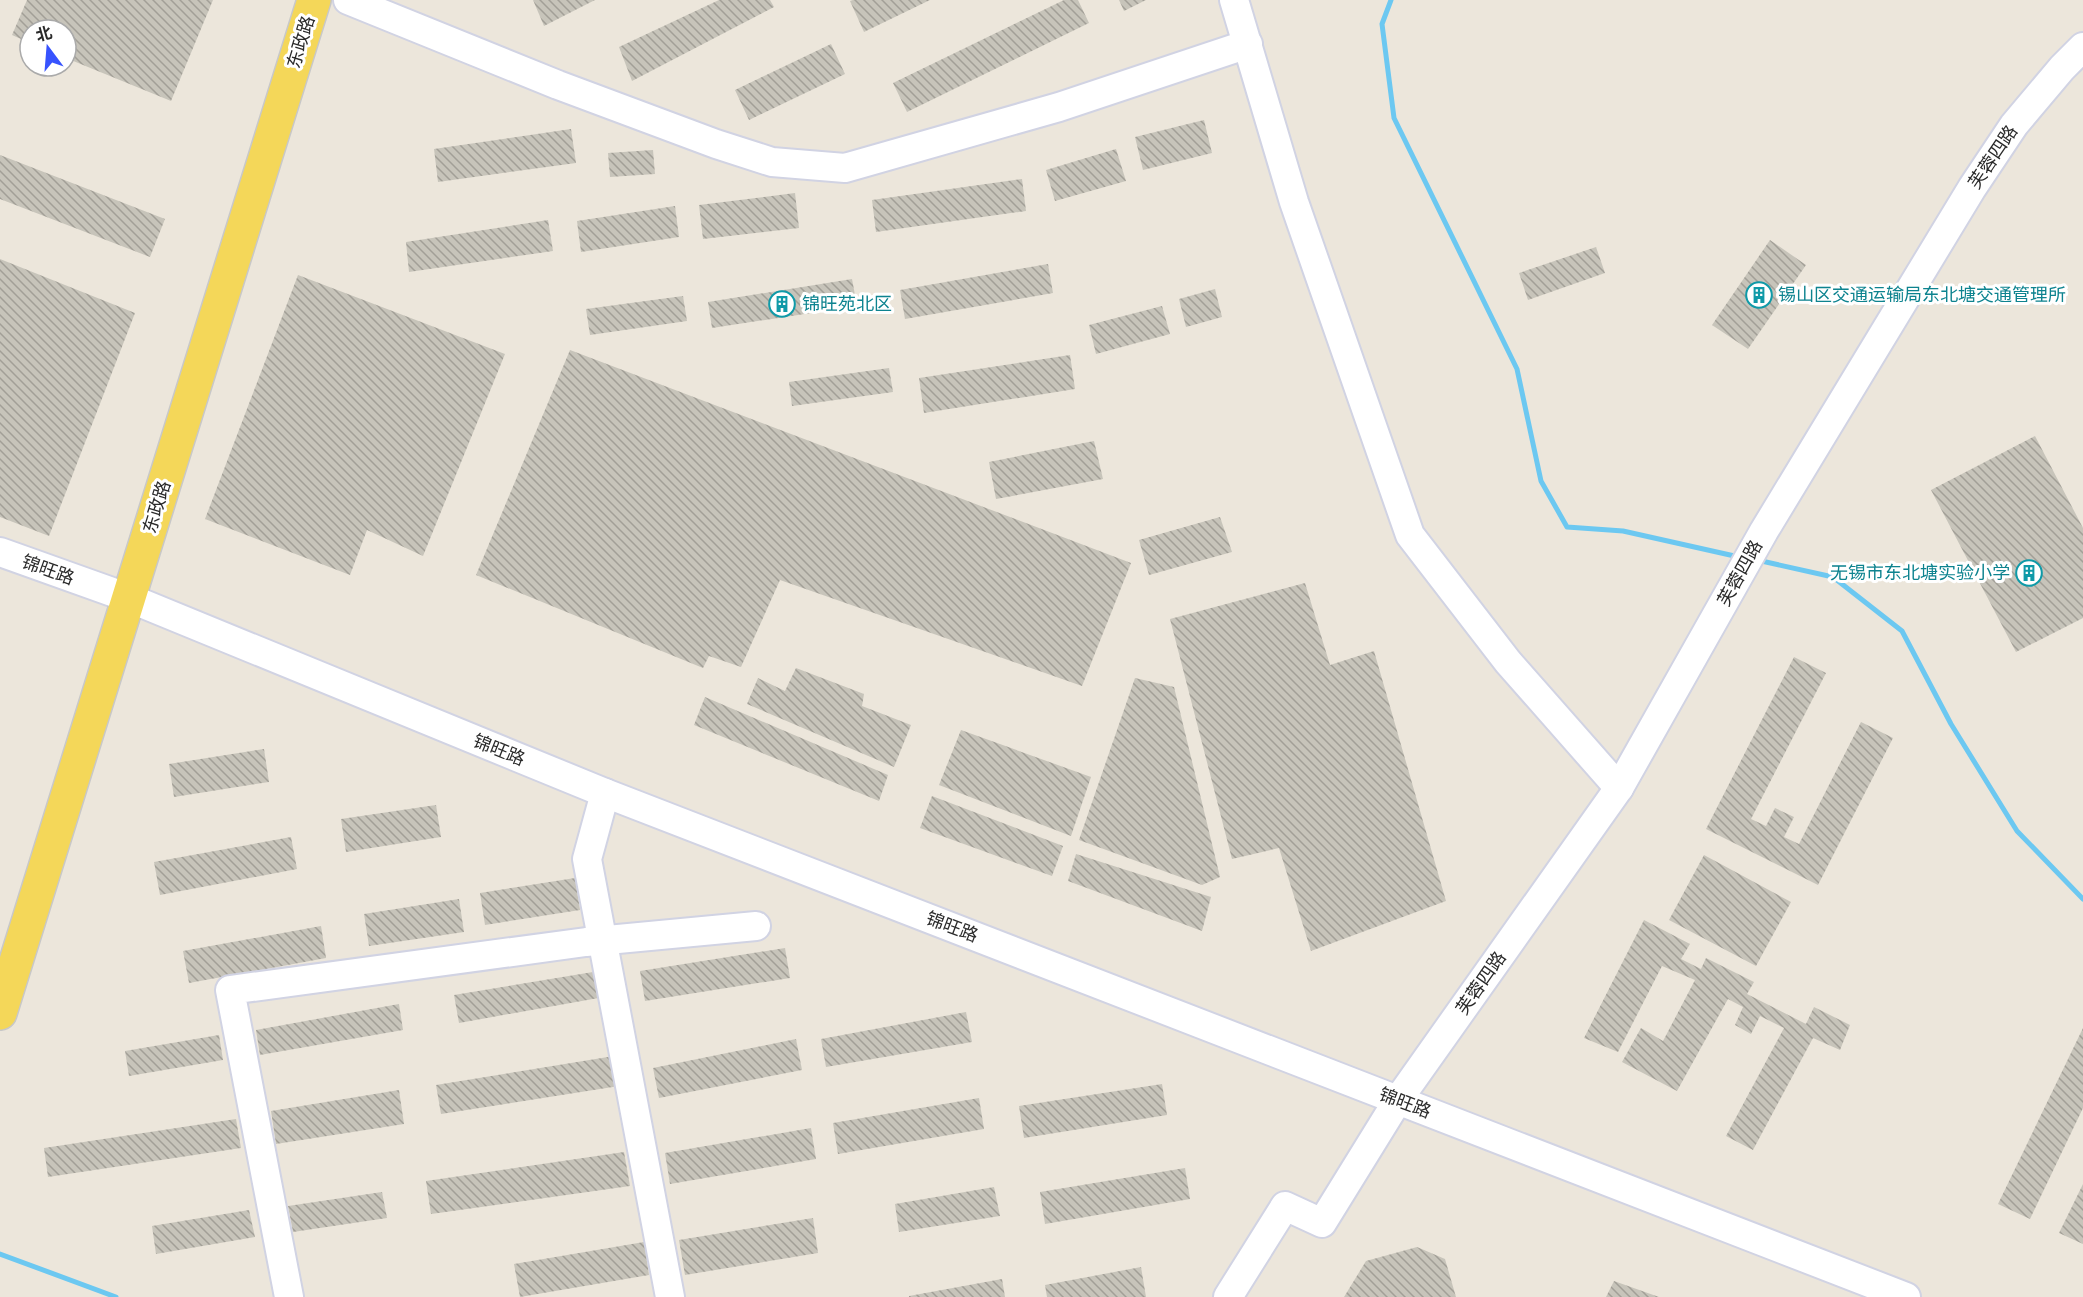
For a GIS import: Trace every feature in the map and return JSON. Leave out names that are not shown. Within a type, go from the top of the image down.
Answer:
[{"type":"main road","name":"东政路","points":[[0,1013],[119,595],[186,338],[292,0]]},
{"type":"main road","name":"东政路","points":[[0,944],[204,349],[314,0]]},
{"type":"street","points":[[348,0],[558,85],[716,144],[772,162],[845,168],[1059,107],[1248,44]]},
{"type":"street","points":[[1234,0],[1294,202],[1410,535],[1508,662],[1619,788]]},
{"type":"street","name":"芙蓉四路","points":[[1228,1297],[1285,1206],[1322,1223],[1398,1100],[1619,788],[1764,531],[1972,188],[2013,125],[2083,47]]},
{"type":"street","name":"锦旺路","points":[[0,552],[119,595],[605,793],[1906,1297]]},
{"type":"street","points":[[605,793],[587,859],[670,1297]]},
{"type":"street","points":[[289,1297],[230,990],[603,941],[756,926]]},
{"type":"building","points":[[27,0],[213,0],[171,101],[78,63],[78,18],[19,18]]},
{"type":"building","points":[[533,0],[595,0],[544,26]]},
{"type":"building","points":[[719,0],[770,0],[774,7],[632,81],[619,47]]},
{"type":"building","points":[[930,0],[864,32],[850,1]]},
{"type":"building","points":[[1064,0],[1078,0],[1089,23],[907,112],[893,83]]},
{"type":"building","points":[[1119,0],[1146,0],[1124,11]]},
{"type":"building","points":[[18,21],[18,38],[12,35]]},
{"type":"building","points":[[831,44],[845,74],[749,120],[735,90]]},
{"type":"building","points":[[1204,120],[1212,153],[1143,170],[1135,137]]},
{"type":"building","points":[[571,129],[576,163],[438,182],[434,149]]},
{"type":"building","points":[[1116,149],[1126,181],[1055,201],[1046,170]]},
{"type":"building","points":[[653,150],[655,174],[610,177],[608,153]]},
{"type":"building","points":[[0,155],[165,219],[150,257],[0,199]]},
{"type":"building","points":[[1022,179],[1026,211],[876,232],[872,200]]},
{"type":"building","points":[[795,193],[799,228],[703,239],[699,205]]},
{"type":"building","points":[[675,206],[679,237],[581,252],[577,221]]},
{"type":"building","points":[[548,220],[553,251],[409,272],[406,242]]},
{"type":"building","name":"锡山区交通运输局东北塘交通管理所","points":[[1770,240],[1806,265],[1748,349],[1712,325]]},
{"type":"building","points":[[1596,247],[1605,273],[1528,300],[1519,273]]},
{"type":"building","points":[[0,259],[135,313],[49,536],[0,517]]},
{"type":"building","points":[[1048,264],[1053,293],[905,319],[900,290]]},
{"type":"building","points":[[298,275],[505,354],[423,556],[367,530],[350,575],[205,519]]},
{"type":"building","name":"锦旺苑北区","points":[[852,279],[857,306],[712,328],[708,302]]},
{"type":"building","points":[[1215,289],[1222,317],[1186,327],[1179,299]]},
{"type":"building","points":[[683,296],[687,321],[590,335],[586,309]]},
{"type":"building","points":[[1162,306],[1170,334],[1096,354],[1089,325]]},
{"type":"building","points":[[570,350],[1131,563],[1082,686],[780,580],[741,667],[709,656],[703,668],[476,575]]},
{"type":"building","points":[[1070,355],[1075,389],[924,413],[919,378]]},
{"type":"building","points":[[889,368],[893,392],[792,406],[789,382]]},
{"type":"building","name":"无锡市东北塘实验小学","points":[[2035,436],[2083,528],[2083,618],[2016,652],[1931,490]]},
{"type":"building","points":[[1094,441],[1103,479],[996,499],[989,462]]},
{"type":"building","points":[[1220,517],[1232,552],[1149,575],[1139,540]]},
{"type":"building","points":[[1305,583],[1330,665],[1374,651],[1446,901],[1311,951],[1279,848],[1232,859],[1170,619]]},
{"type":"building","points":[[1794,657],[1826,673],[1751,819],[1766,826],[1775,808],[1794,817],[1784,837],[1799,844],[1861,722],[1893,738],[1818,885],[1706,829]]},
{"type":"building","points":[[796,668],[864,694],[862,706],[911,725],[894,767],[747,704],[758,678],[785,691]]},
{"type":"building","points":[[1135,678],[1174,687],[1220,877],[1202,885],[1079,840]]},
{"type":"building","points":[[705,697],[888,775],[879,801],[694,725]]},
{"type":"building","points":[[961,730],[1091,777],[1071,836],[939,785]]},
{"type":"building","points":[[264,749],[269,782],[174,797],[169,764]]},
{"type":"building","points":[[932,796],[1063,846],[1052,876],[920,828]]},
{"type":"building","points":[[436,805],[441,837],[346,852],[341,819]]},
{"type":"building","points":[[291,837],[297,869],[160,895],[154,862]]},
{"type":"building","points":[[1076,854],[1211,897],[1202,931],[1068,881]]},
{"type":"building","points":[[1704,855],[1791,902],[1756,966],[1669,920]]},
{"type":"building","points":[[575,878],[580,910],[485,925],[480,893]]},
{"type":"building","points":[[459,899],[464,932],[369,946],[364,914]]},
{"type":"building","points":[[1644,920],[1690,944],[1681,959],[1701,969],[1706,958],[1754,982],[1747,994],[1806,1024],[1814,1007],[1850,1025],[1840,1050],[1813,1038],[1753,1150],[1726,1136],[1784,1028],[1760,1016],[1751,1034],[1735,1025],[1743,1007],[1728,999],[1677,1091],[1622,1062],[1641,1028],[1663,1041],[1695,980],[1662,966],[1618,1052],[1584,1038]]},
{"type":"building","points":[[321,926],[326,958],[189,983],[183,951]]},
{"type":"building","points":[[785,948],[790,978],[645,1001],[640,971]]},
{"type":"building","points":[[599,971],[604,997],[459,1023],[454,995]]},
{"type":"building","points":[[399,1004],[403,1030],[260,1055],[256,1030]]},
{"type":"building","points":[[966,1012],[972,1042],[826,1067],[821,1039]]},
{"type":"building","points":[[2083,1028],[2083,1108],[2030,1219],[1998,1204]]},
{"type":"building","points":[[219,1035],[223,1060],[129,1076],[125,1051]]},
{"type":"building","points":[[796,1039],[802,1070],[659,1098],[653,1068]]},
{"type":"building","points":[[614,1056],[619,1086],[441,1114],[436,1085]]},
{"type":"building","points":[[1162,1084],[1167,1115],[1024,1138],[1019,1106]]},
{"type":"building","points":[[399,1090],[404,1124],[276,1144],[271,1111]]},
{"type":"building","points":[[979,1098],[984,1129],[838,1154],[833,1123]]},
{"type":"building","points":[[236,1119],[241,1148],[48,1177],[44,1148]]},
{"type":"building","points":[[811,1128],[816,1159],[670,1184],[665,1153]]},
{"type":"building","points":[[624,1152],[630,1186],[431,1214],[426,1181]]},
{"type":"building","points":[[1185,1168],[1190,1199],[1045,1224],[1040,1192]]},
{"type":"building","points":[[2083,1184],[2083,1244],[2059,1233]]},
{"type":"building","points":[[994,1187],[1000,1216],[899,1232],[895,1204]]},
{"type":"building","points":[[382,1192],[387,1218],[293,1232],[288,1206]]},
{"type":"building","points":[[249,1210],[255,1237],[156,1254],[152,1226]]},
{"type":"building","points":[[813,1218],[818,1253],[685,1275],[679,1240]]},
{"type":"building","points":[[644,1242],[649,1275],[520,1297],[514,1264]]},
{"type":"building","points":[[1417,1247],[1445,1259],[1456,1297],[1344,1297],[1366,1261]]},
{"type":"building","points":[[1141,1267],[1146,1297],[1047,1297],[1045,1285]]},
{"type":"building","points":[[1002,1279],[1005,1297],[909,1297],[909,1296]]},
{"type":"building","points":[[1614,1281],[1659,1297],[1606,1297]]},
{"type":"waterway","points":[[1391,0],[1382,24],[1394,118],[1517,369],[1541,481],[1567,527],[1623,531],[1739,557]]},
{"type":"waterway","points":[[1757,560],[1833,577],[1902,631],[1951,724],[2017,831],[2083,899]]},
{"type":"waterway","points":[[0,1254],[116,1297]]},
{"type":"place","name":"锡山区交通运输局东北塘交通管理所","points":[[1759,295]]},
{"type":"place","name":"锦旺苑北区","points":[[782,304]]},
{"type":"place","name":"无锡市东北塘实验小学","points":[[2029,573]]}]
